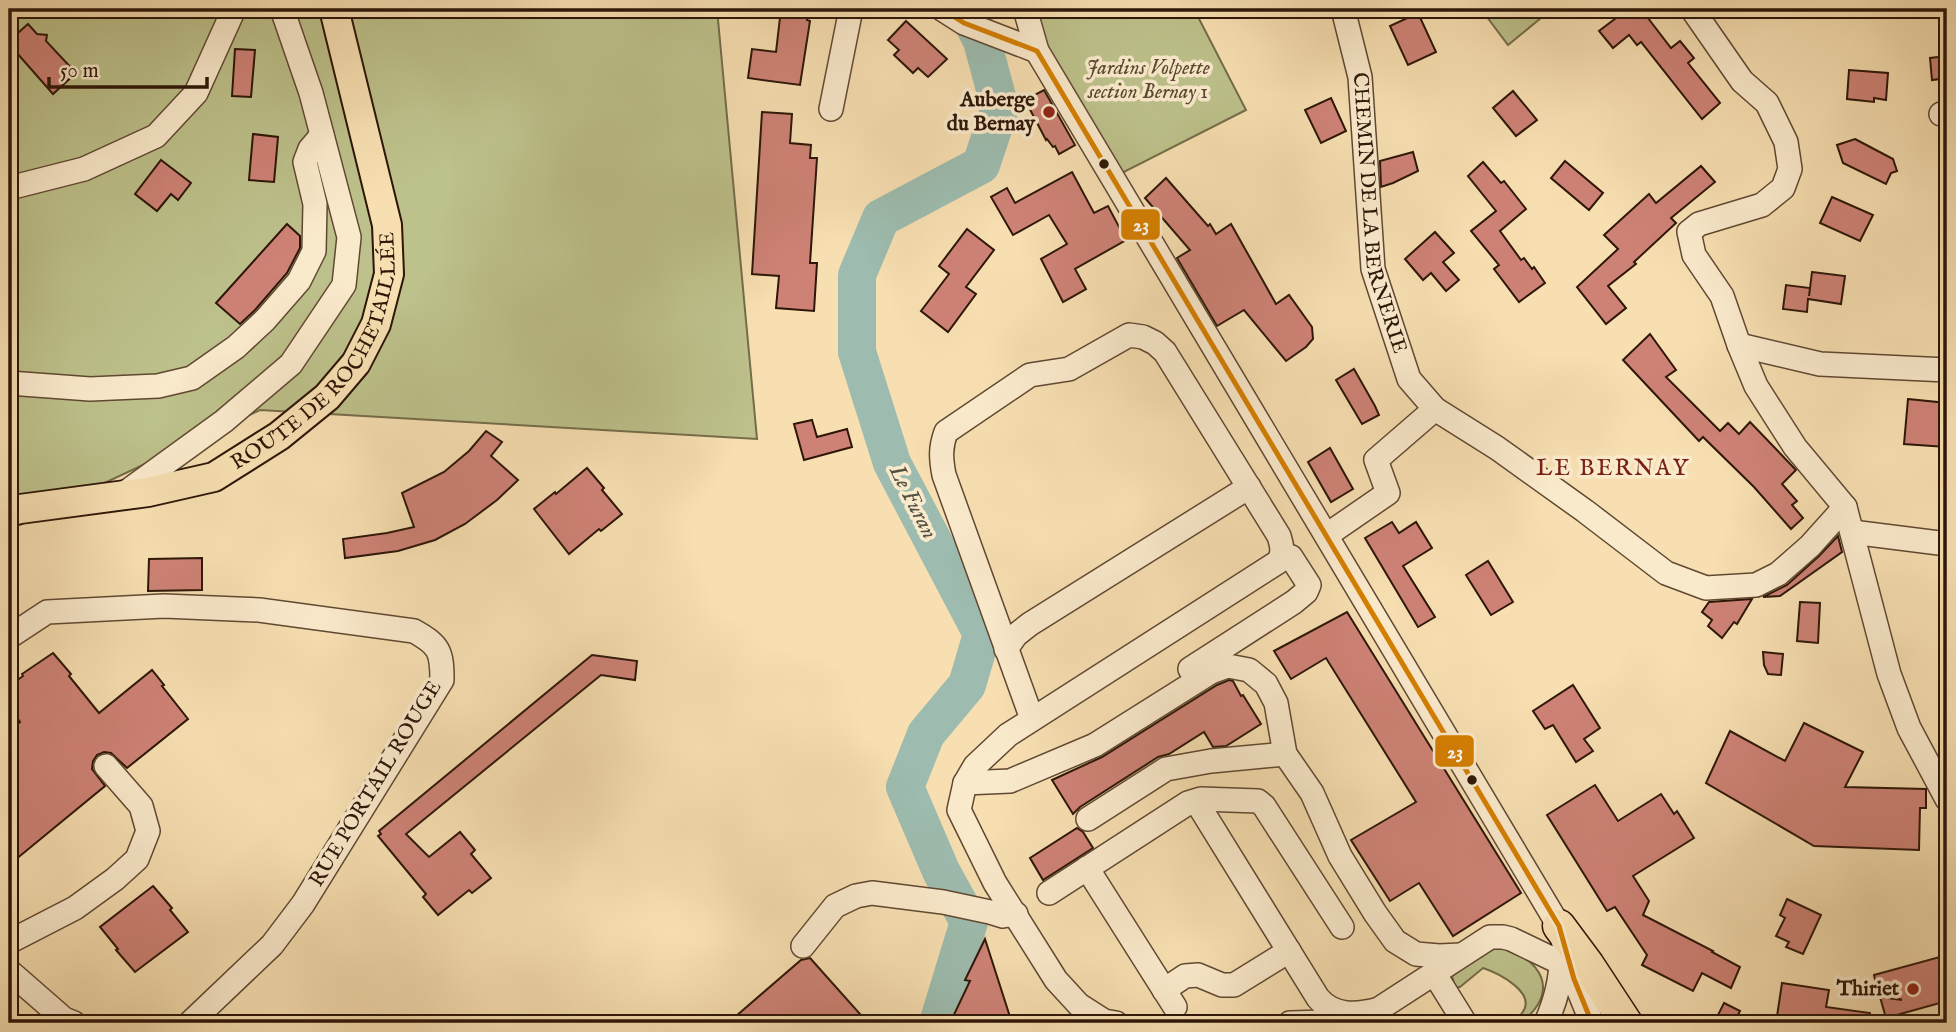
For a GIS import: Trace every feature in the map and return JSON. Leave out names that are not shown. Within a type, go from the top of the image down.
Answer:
[{"type":"highway","points":[[1559,926],[1626,1023]]},
{"type":"main road","name":"ROUTE DE ROCHETAILLÉE","points":[[9,512],[120,497],[214,477],[279,436],[327,397],[356,363],[376,324],[389,274],[387,225],[334,9]]},
{"type":"street","points":[[17,187],[85,169],[156,135],[196,93],[234,9]]},
{"type":"street","points":[[120,497],[224,421],[291,364],[344,285],[349,237],[311,93],[282,9]]},
{"type":"street","points":[[831,109],[851,9]]},
{"type":"street","points":[[942,9],[964,23],[1037,51]]},
{"type":"street","points":[[1025,9],[1037,51],[1559,926],[1574,979],[1592,1023]]},
{"type":"street","name":"CHEMIN DE LA BERNERIE","points":[[1343,9],[1360,77],[1373,269],[1409,379],[1434,409],[1497,448],[1666,573],[1706,588],[1756,584],[1778,574],[1810,546],[1845,507]]},
{"type":"street","points":[[1692,9],[1742,81],[1767,103],[1786,142],[1790,169],[1783,188],[1762,205],[1699,224],[1689,232],[1694,256],[1722,296],[1756,386],[1795,447],[1845,507],[1889,674],[1909,728],[1947,799]]},
{"type":"street","points":[[9,383],[90,389],[158,386],[192,378],[236,347],[265,320],[299,281],[314,251],[315,204],[305,162],[310,149],[322,135]]},
{"type":"street","points":[[1032,719],[944,475],[940,458],[942,443],[946,432],[1030,375],[1069,369],[1129,335],[1143,337],[1156,343],[1165,352],[1279,536],[1282,556],[1278,562],[1008,735],[975,766],[965,783],[959,810],[995,883],[1056,980],[1079,1005],[1104,1021],[1115,1023]]},
{"type":"street","points":[[1739,345],[1820,364],[1947,370]]},
{"type":"street","points":[[1327,535],[1388,493],[1376,460],[1434,409]]},
{"type":"street","points":[[1006,649],[1016,635],[1030,624],[1249,487]]},
{"type":"street","points":[[1852,532],[1947,544]]},
{"type":"street","points":[[1165,686],[1306,592],[1309,584],[1291,557],[1282,556]]},
{"type":"street","name":"RUE PORTAIL ROUGE","points":[[9,637],[47,612],[164,606],[258,610],[414,631],[432,641],[442,660],[442,680],[303,904],[272,945],[190,1023]]},
{"type":"street","points":[[965,783],[1010,781],[1095,745],[1211,672],[1228,666],[1249,670],[1266,684],[1276,703],[1285,754],[1312,793],[1340,856],[1395,941],[1416,954],[1461,956]]},
{"type":"street","points":[[1088,819],[1166,769],[1211,761],[1285,754]]},
{"type":"street","points":[[9,942],[75,908],[137,859],[148,831],[141,806],[106,766]]},
{"type":"street","points":[[1049,893],[1188,803],[1201,799],[1258,802],[1264,806],[1342,927]]},
{"type":"street","points":[[1196,801],[1322,1003],[1330,1010],[1362,1013]]},
{"type":"street","points":[[1087,868],[1170,998],[1185,976],[1198,975],[1222,985],[1234,985],[1289,951]]},
{"type":"street","points":[[803,946],[835,906],[856,896],[872,893],[943,902],[1003,916],[1016,914]]},
{"type":"street","points":[[1546,1023],[1557,999],[1561,969],[1559,926]]},
{"type":"street","points":[[1290,1023],[1325,1022],[1379,1009],[1490,937],[1503,937],[1511,939],[1561,969],[1574,1023]]},
{"type":"street","points":[[9,971],[64,1019],[74,1023]]},
{"type":"street","points":[[1434,973],[1465,1023]]},
{"type":"green space","points":[[9,9],[717,9],[757,439],[260,410],[79,495],[9,515]]},
{"type":"green space","name":"Jardins Volpette section Bernay 1","points":[[1033,9],[1194,9],[1246,110],[1120,174],[1046,49]]},
{"type":"green space","points":[[1481,9],[1552,9],[1508,45]]},
{"type":"green space","points":[[1500,945],[1527,959],[1541,978],[1543,988],[1540,999],[1521,1023],[1509,1023],[1522,1013],[1526,1006],[1525,998],[1521,991],[1506,979],[1483,968],[1460,987],[1455,987],[1452,976],[1491,947]]},
{"type":"building","points":[[781,9],[808,9],[807,20],[810,21],[800,85],[748,78],[752,49],[776,52]]},
{"type":"building","points":[[1628,9],[1641,9],[1671,48],[1680,41],[1694,58],[1688,63],[1720,103],[1702,119],[1641,42],[1637,45],[1629,35],[1613,48],[1599,31]]},
{"type":"building","points":[[1418,13],[1436,52],[1408,65],[1390,26]]},
{"type":"building","points":[[906,21],[947,59],[928,77],[918,68],[913,73],[894,55],[899,50],[888,40]]},
{"type":"building","points":[[28,24],[37,34],[47,35],[46,41],[76,73],[53,94],[9,44]]},
{"type":"building","points":[[235,49],[255,50],[251,97],[232,96]]},
{"type":"building","points":[[1947,56],[1947,78],[1932,80],[1930,58]]},
{"type":"building","points":[[1849,70],[1888,73],[1886,100],[1874,98],[1874,102],[1847,99]]},
{"type":"building","points":[[1044,90],[1075,145],[1059,154],[1055,146],[1046,140],[1025,100]]},
{"type":"building","points":[[1513,91],[1537,120],[1516,136],[1493,108]]},
{"type":"building","points":[[1331,98],[1346,131],[1321,143],[1305,110]]},
{"type":"building","points":[[762,112],[792,114],[790,143],[811,145],[810,158],[817,158],[810,263],[817,263],[814,311],[776,308],[779,276],[752,274]]},
{"type":"building","points":[[253,134],[278,137],[274,182],[249,180]]},
{"type":"building","points":[[1855,139],[1893,159],[1897,171],[1891,173],[1886,184],[1843,163],[1837,145]]},
{"type":"building","points":[[1413,152],[1418,171],[1381,187],[1380,161]]},
{"type":"building","points":[[161,160],[191,183],[178,200],[171,194],[157,211],[135,194]]},
{"type":"building","points":[[1565,161],[1603,193],[1589,210],[1551,178]]},
{"type":"building","points":[[1483,162],[1501,183],[1504,181],[1526,209],[1500,231],[1521,260],[1524,258],[1532,269],[1534,267],[1545,283],[1519,302],[1494,269],[1499,265],[1471,231],[1496,211],[1468,176]]},
{"type":"building","points":[[1701,166],[1715,182],[1671,218],[1676,223],[1634,262],[1636,264],[1608,286],[1626,308],[1606,324],[1577,287],[1618,249],[1604,235],[1649,194],[1656,203]]},
{"type":"building","points":[[1072,172],[1094,213],[1108,206],[1126,240],[1075,269],[1086,289],[1063,302],[1041,259],[1067,244],[1049,215],[1013,235],[991,197],[1007,188],[1015,203]]},
{"type":"building","points":[[1166,178],[1208,226],[1210,224],[1216,234],[1231,224],[1276,304],[1289,295],[1312,327],[1313,339],[1306,347],[1286,361],[1244,310],[1217,326],[1177,258],[1190,250],[1145,198]]},
{"type":"building","points":[[1832,197],[1873,215],[1860,241],[1820,223]]},
{"type":"building","points":[[287,224],[300,236],[300,248],[287,273],[240,324],[216,303]]},
{"type":"building","points":[[967,229],[994,250],[966,287],[976,294],[948,332],[921,311],[949,274],[939,266]]},
{"type":"building","points":[[1435,232],[1454,253],[1443,262],[1459,280],[1446,291],[1431,273],[1423,280],[1405,259]]},
{"type":"building","points":[[1812,272],[1845,276],[1841,304],[1808,299],[1807,312],[1783,309],[1786,285],[1810,288]]},
{"type":"building","points":[[1650,334],[1676,370],[1666,377],[1720,431],[1728,423],[1739,434],[1750,422],[1796,470],[1782,484],[1797,501],[1792,505],[1803,518],[1791,529],[1754,487],[1703,437],[1699,441],[1623,360]]},
{"type":"building","points":[[1354,369],[1379,415],[1362,424],[1336,380]]},
{"type":"building","points":[[1908,399],[1947,403],[1946,447],[1904,444]]},
{"type":"building","points":[[812,420],[817,437],[847,429],[852,447],[804,460],[794,424]]},
{"type":"building","points":[[486,431],[502,442],[491,456],[518,480],[497,500],[465,524],[435,540],[398,551],[345,558],[343,539],[414,527],[402,493],[444,472],[469,451]]},
{"type":"building","points":[[1330,448],[1353,489],[1331,502],[1308,462]]},
{"type":"building","points":[[587,468],[622,514],[569,554],[534,509]]},
{"type":"building","points":[[1392,522],[1399,533],[1416,522],[1432,548],[1403,566],[1435,617],[1418,627],[1365,538]]},
{"type":"building","points":[[1838,536],[1842,552],[1780,596],[1763,597],[1787,585]]},
{"type":"building","points":[[202,558],[202,590],[148,591],[149,559]]},
{"type":"building","points":[[1488,561],[1513,602],[1491,615],[1466,575]]},
{"type":"building","points":[[1752,599],[1737,624],[1734,622],[1722,638],[1708,626],[1712,620],[1702,612],[1709,602]]},
{"type":"building","points":[[1800,602],[1820,603],[1818,643],[1797,641]]},
{"type":"building","points":[[1347,612],[1521,893],[1453,936],[1419,883],[1390,901],[1351,840],[1416,802],[1326,658],[1291,679],[1274,651]]},
{"type":"building","points":[[1763,652],[1783,654],[1781,675],[1768,674]]},
{"type":"building","points":[[53,653],[99,713],[152,670],[188,719],[127,768],[111,753],[97,755],[92,769],[105,786],[9,865],[9,731],[20,722],[9,705],[9,686]]},
{"type":"building","points":[[592,655],[637,661],[635,680],[601,675],[406,834],[429,857],[460,832],[475,850],[471,854],[491,878],[472,893],[469,890],[438,915],[423,897],[426,894],[378,836],[381,834],[379,831]]},
{"type":"building","points":[[1229,680],[1233,681],[1261,724],[1226,746],[1213,747],[1204,732],[1169,754],[1158,757],[1073,814],[1052,780],[1102,757]]},
{"type":"building","points":[[1573,685],[1600,728],[1584,739],[1593,751],[1576,762],[1553,725],[1545,729],[1533,711]]},
{"type":"building","points":[[1804,723],[1863,752],[1845,787],[1926,789],[1926,808],[1920,808],[1919,850],[1814,846],[1706,783],[1730,731],[1785,761]]},
{"type":"building","points":[[1595,785],[1618,821],[1661,794],[1674,814],[1677,811],[1694,838],[1633,876],[1649,901],[1643,915],[1740,967],[1731,988],[1702,973],[1693,991],[1642,965],[1647,955],[1615,907],[1607,911],[1547,815]]},
{"type":"building","points":[[1077,828],[1083,832],[1093,848],[1043,880],[1030,858]]},
{"type":"building","points":[[153,886],[188,932],[135,972],[100,927]]},
{"type":"building","points":[[1787,899],[1821,915],[1803,954],[1786,947],[1789,942],[1776,936],[1785,918],[1780,915]]},
{"type":"building","points":[[985,939],[1012,1023],[950,1023],[970,981],[965,980]]},
{"type":"building","points":[[1947,955],[1947,1001],[1886,1018],[1880,997],[1902,1000],[1877,989],[1874,975]]},
{"type":"building","points":[[810,958],[868,1023],[728,1023],[801,960]]},
{"type":"building","points":[[1782,983],[1829,990],[1826,1007],[1870,1013],[1869,1023],[1776,1023]]},
{"type":"building","points":[[1724,1003],[1740,1011],[1734,1023],[1714,1023]]},
{"type":"waterway","name":"Le Furan","points":[[938,1023],[969,922],[941,871],[905,787],[926,734],[967,685],[982,634],[892,463],[857,352],[857,275],[881,218],[981,165],[1000,108],[982,41],[966,9]]},
{"type":"transit line","name":"23","points":[[942,9],[964,23],[1037,51],[1559,926],[1574,979],[1592,1023]]},
{"type":"place","name":"Auberge du Bernay","points":[[1049,112]]},
{"type":"place","name":"Thiriet","points":[[1913,989]]},
{"type":"district","name":"LE BERNAY","points":[[1613,468]]}]
